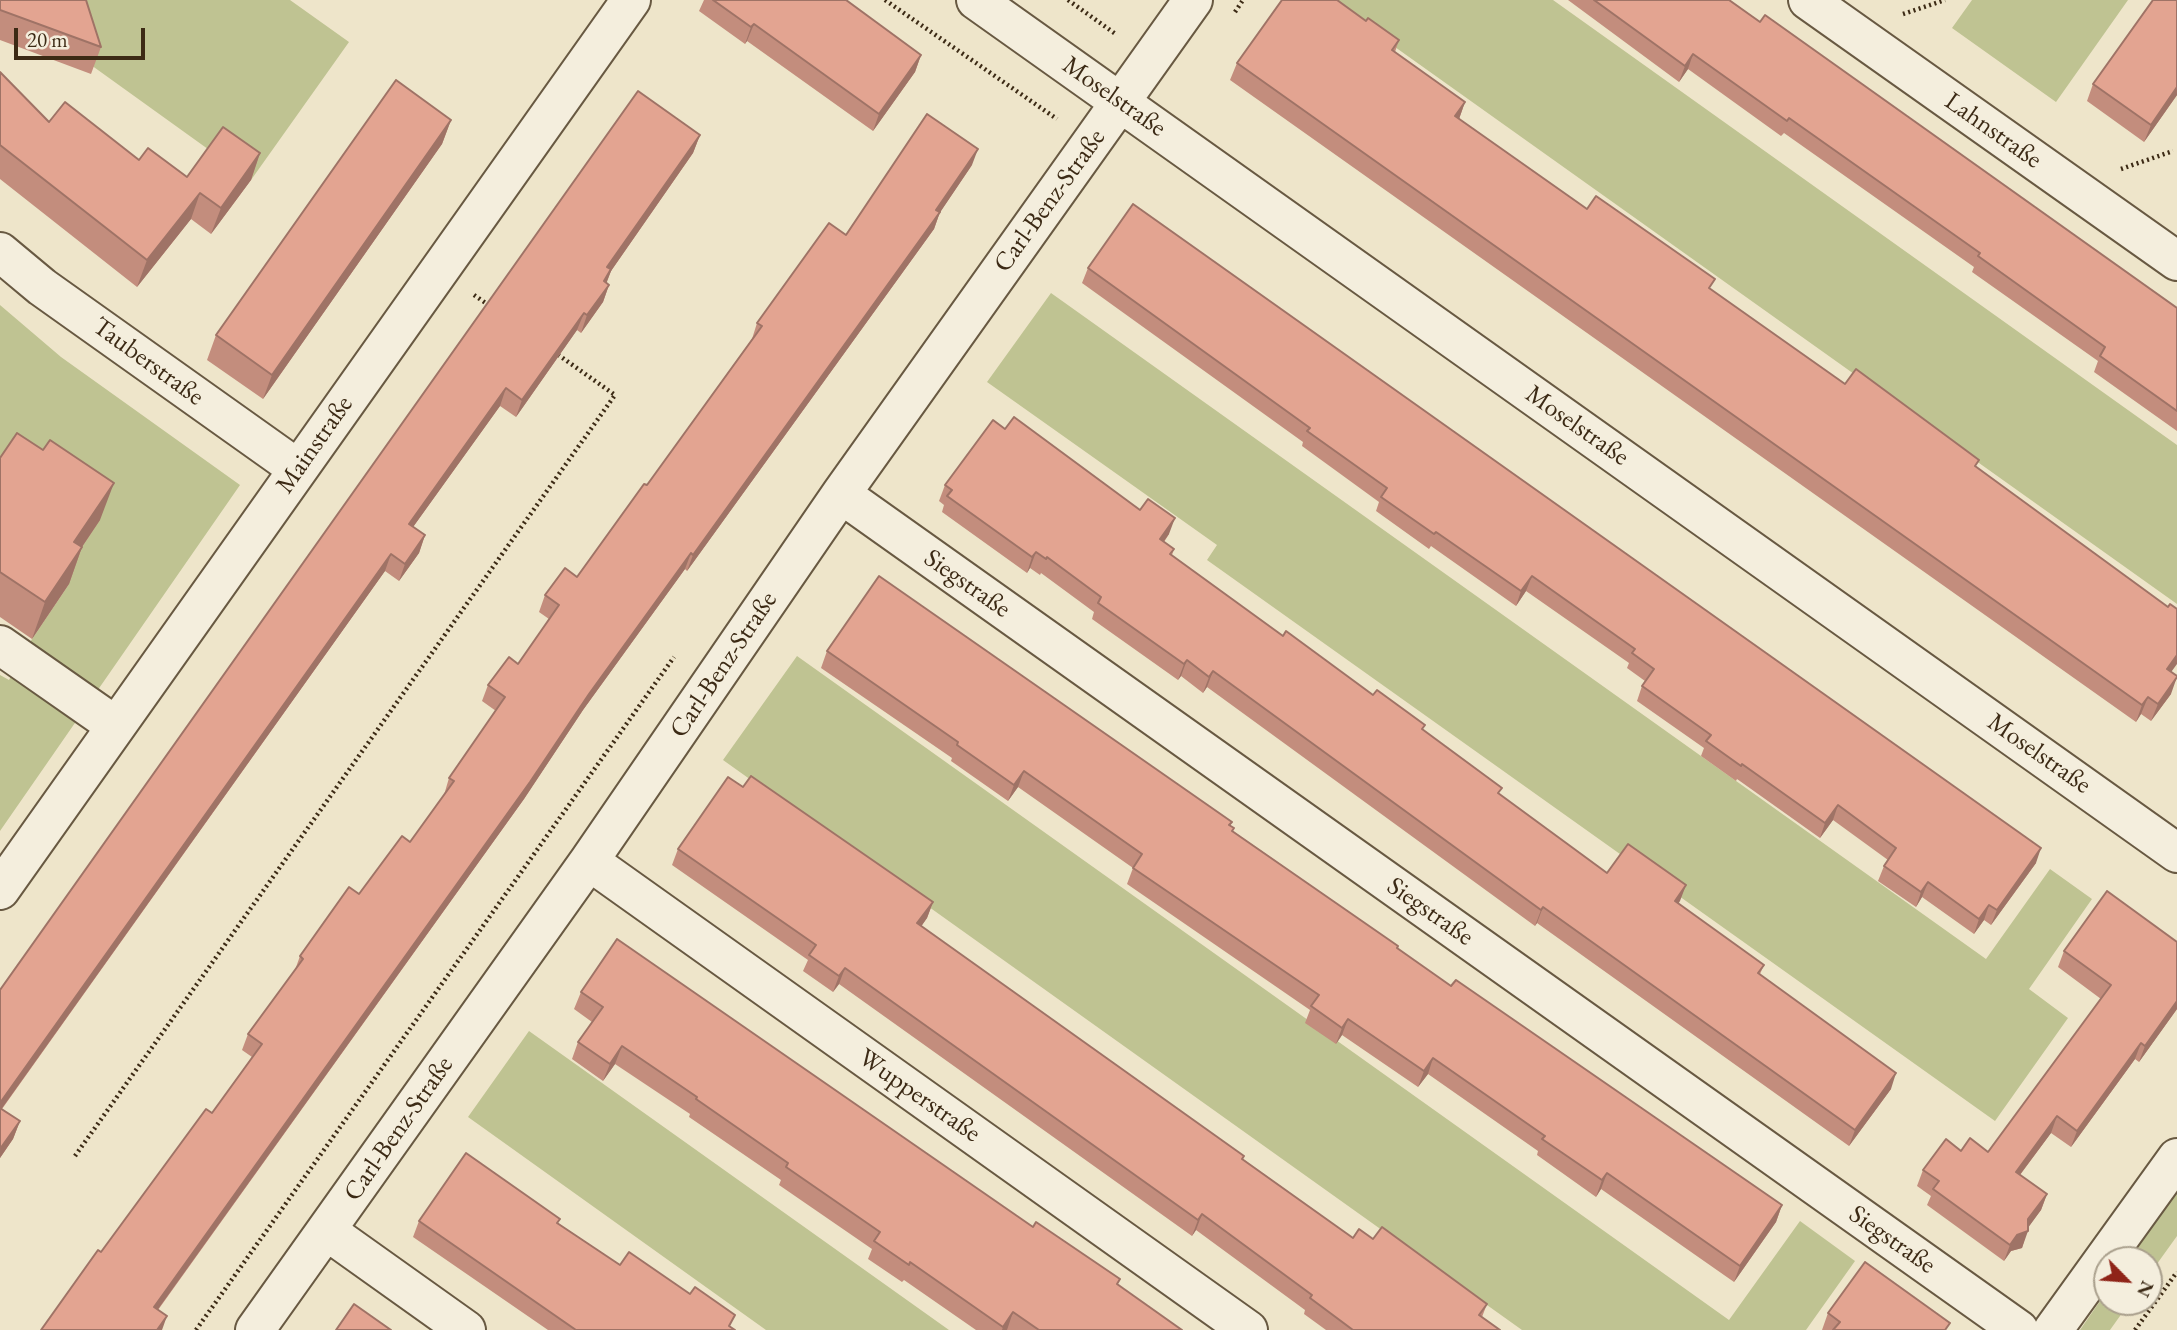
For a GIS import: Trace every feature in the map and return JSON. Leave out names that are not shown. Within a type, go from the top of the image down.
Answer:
[{"type":"street","name":"Mainstraße","points":[[0,890],[631,0]]},
{"type":"street","name":"Moselstraße","points":[[976,0],[2177,853]]},
{"type":"street","name":"Carl-Benz-Straße","points":[[255,1330],[589,861],[841,494],[1193,0]]},
{"type":"street","name":"Lahnstraße","points":[[1808,0],[2177,261]]},
{"type":"street","name":"Tauberstraße","points":[[0,252],[42,287],[298,469]]},
{"type":"street","name":"Siegstraße","points":[[841,494],[2019,1330]]},
{"type":"street","points":[[0,645],[116,726]]},
{"type":"street","name":"Wupperstraße","points":[[589,861],[1248,1330]]},
{"type":"street","points":[[2053,1330],[2177,1158]]},
{"type":"street","points":[[327,1231],[466,1330]]},
{"type":"path","points":[[885,0],[1055,118]]},
{"type":"path","points":[[1068,0],[1116,34]]},
{"type":"path","points":[[439,270],[494,309]]},
{"type":"path","points":[[75,1156],[615,395],[549,348]]},
{"type":"path","points":[[196,1330],[678,651]]},
{"type":"path","points":[[2135,1330],[2177,1272]]},
{"type":"green space","points":[[80,0],[290,0],[349,42],[251,180],[91,65]]},
{"type":"green space","points":[[1329,0],[1553,0],[2177,445],[2177,604]]},
{"type":"green space","points":[[1972,0],[2128,0],[2056,102],[1952,28]]},
{"type":"green space","points":[[1051,293],[1986,959],[2050,869],[2092,899],[2029,989],[2068,1018],[1995,1121],[1207,560],[1217,545],[987,382]]},
{"type":"green space","points":[[0,305],[61,357],[240,485],[0,831],[0,675],[9,680],[32,639],[69,584],[0,475]]},
{"type":"green space","points":[[797,656],[1729,1320],[1800,1221],[1855,1261],[1806,1330],[1522,1330],[723,760]]},
{"type":"green space","points":[[529,1031],[949,1330],[766,1330],[468,1117]]},
{"type":"green space","points":[[2177,1192],[2177,1236],[2163,1256],[2163,1246],[2139,1246]]},
{"type":"green space","points":[[2093,1311],[2093,1316],[2120,1316],[2110,1330],[2080,1330]]},
{"type":"building","points":[[0,0],[86,0],[101,47],[0,10]]},
{"type":"building","points":[[713,0],[846,0],[921,55],[879,114],[754,24],[751,27]]},
{"type":"building","points":[[1282,0],[1337,0],[1366,21],[1368,18],[1399,40],[1392,50],[1465,102],[1455,116],[1587,209],[1596,196],[1715,279],[1709,288],[1845,384],[1856,369],[1979,460],[1975,466],[2168,607],[2170,604],[2177,609],[2177,655],[2167,669],[2177,677],[2158,704],[2148,697],[2142,705],[1237,63]]},
{"type":"building","points":[[1594,0],[1729,0],[1760,22],[1765,15],[2177,308],[2177,411],[2100,356],[2105,347],[1978,256],[1980,253],[1789,118],[1787,121],[1693,54],[1685,66]]},
{"type":"building","points":[[2153,0],[2177,0],[2177,87],[2151,125],[2093,84]]},
{"type":"building","points":[[0,72],[49,122],[65,102],[139,160],[148,148],[187,177],[223,127],[260,153],[221,208],[200,193],[147,260],[0,145]]},
{"type":"building","points":[[396,80],[451,120],[272,375],[216,335]]},
{"type":"building","points":[[638,91],[700,135],[607,267],[611,269],[604,281],[609,285],[587,315],[584,313],[522,400],[506,388],[409,524],[425,535],[405,564],[391,554],[0,1103],[0,990]]},
{"type":"building","points":[[927,114],[978,149],[936,210],[940,212],[693,555],[691,553],[589,694],[530,782],[154,1307],[167,1316],[157,1330],[41,1330],[98,1250],[101,1252],[206,1109],[212,1113],[262,1044],[248,1034],[303,959],[300,956],[349,887],[359,894],[402,836],[410,842],[454,781],[449,778],[505,697],[488,685],[509,657],[518,664],[559,605],[545,595],[565,568],[577,577],[762,326],[757,323],[829,223],[846,235]]},
{"type":"building","points":[[1133,204],[2041,848],[1997,910],[1989,905],[1979,919],[1928,882],[1921,892],[1884,866],[1896,848],[1838,805],[1825,823],[1742,764],[1741,766],[1706,741],[1711,735],[1642,686],[1654,669],[1632,653],[1635,649],[1532,576],[1521,591],[1436,532],[1434,534],[1381,497],[1387,488],[1307,431],[1310,428],[1088,268]]},
{"type":"building","points":[[1014,417],[1140,510],[1148,499],[1175,518],[1160,539],[1174,549],[1170,554],[1283,636],[1286,631],[1373,695],[1377,690],[1425,725],[1422,729],[1502,788],[1498,793],[1607,873],[1628,844],[1686,885],[1675,901],[1764,965],[1758,973],[1896,1073],[1855,1130],[1543,907],[1541,910],[1213,671],[1209,677],[1187,660],[1184,664],[1098,603],[1101,597],[1047,557],[1046,559],[1036,552],[1032,557],[947,496],[952,490],[945,485],[993,420],[1005,429]]},
{"type":"building","points":[[17,433],[43,450],[50,440],[114,483],[74,542],[82,547],[45,602],[0,572],[0,458]]},
{"type":"building","points":[[879,576],[1232,822],[1229,825],[1234,828],[1232,831],[1451,986],[1456,980],[1782,1205],[1740,1266],[1607,1173],[1602,1180],[1542,1139],[1545,1136],[1433,1058],[1424,1071],[1348,1019],[1342,1028],[1311,1006],[1319,995],[1133,868],[1142,854],[1024,771],[1014,785],[957,745],[958,742],[827,651]]},
{"type":"building","points":[[751,776],[933,902],[917,923],[1244,1156],[1242,1159],[1353,1238],[1359,1229],[1373,1239],[1382,1227],[1487,1304],[1479,1315],[1500,1330],[1353,1330],[1310,1298],[1312,1295],[1202,1214],[1198,1220],[845,968],[839,976],[809,955],[816,945],[678,849],[728,777],[743,787]]},
{"type":"building","points":[[2107,891],[2177,942],[2177,1001],[2145,1046],[2141,1043],[2077,1131],[2057,1116],[2016,1172],[2047,1194],[2028,1219],[2028,1231],[2017,1235],[2010,1245],[1933,1189],[1939,1181],[1923,1170],[1946,1139],[1961,1151],[1970,1138],[1988,1152],[2111,985],[2064,951]]},
{"type":"building","points":[[617,939],[1033,1227],[1036,1222],[1120,1279],[1117,1284],[1182,1330],[1039,1330],[1013,1312],[1003,1327],[910,1262],[909,1265],[874,1241],[880,1232],[786,1167],[788,1163],[696,1099],[697,1097],[622,1046],[610,1064],[578,1042],[603,1007],[581,992]]},
{"type":"building","points":[[0,1108],[20,1121],[0,1149]]},
{"type":"building","points":[[466,1153],[560,1219],[557,1223],[620,1265],[629,1252],[690,1294],[695,1287],[735,1315],[729,1326],[735,1330],[576,1330],[419,1221]]},
{"type":"building","points":[[1865,1262],[1950,1323],[1945,1330],[1833,1330],[1840,1322],[1828,1313]]},
{"type":"building","points":[[354,1304],[391,1330],[336,1330]]}]
